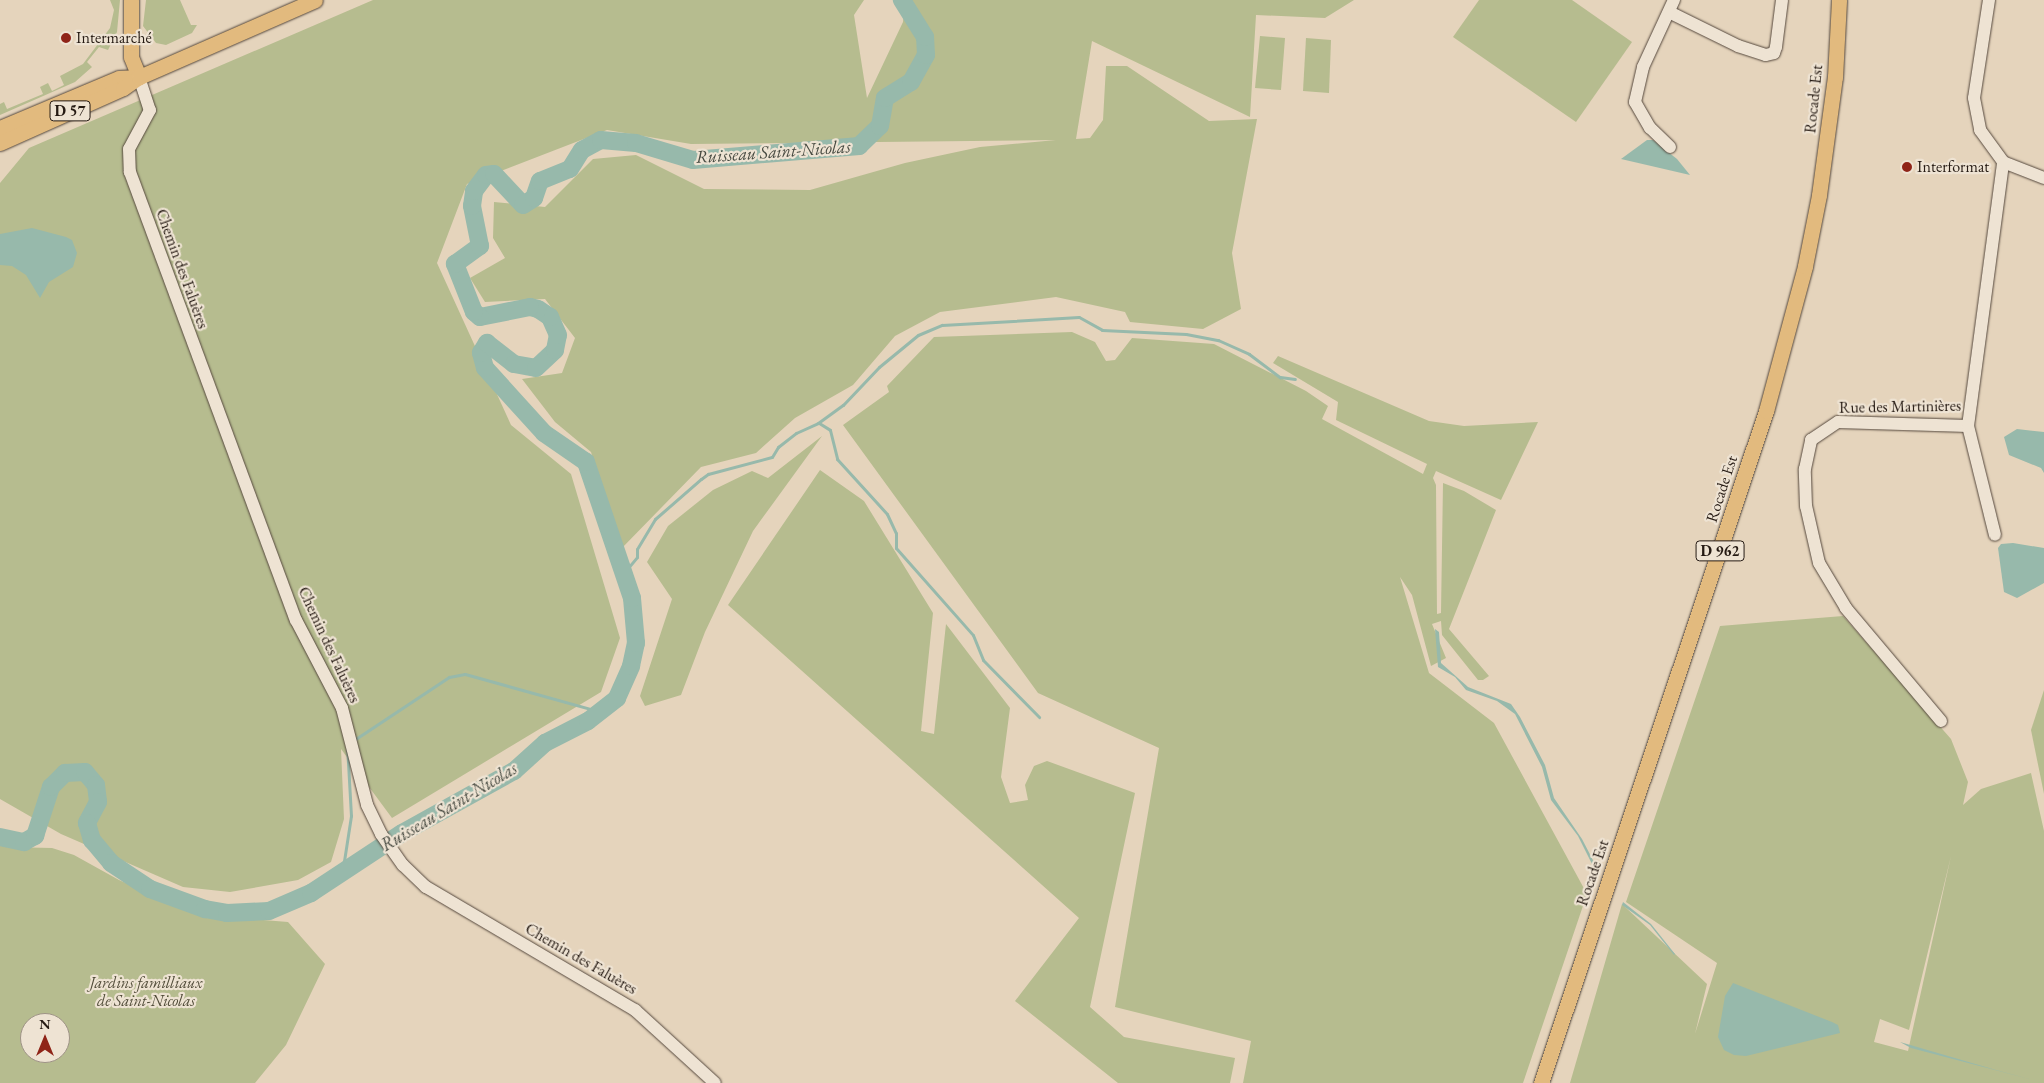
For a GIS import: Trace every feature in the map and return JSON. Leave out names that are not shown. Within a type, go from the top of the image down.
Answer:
[{"type":"main road","points":[[131,0],[131,57],[139,77]]},
{"type":"main road","name":"D 57","points":[[0,143],[123,88],[139,77],[315,0]]},
{"type":"main road","name":"Rocade Est","points":[[1541,1083],[1769,402],[1805,266],[1819,195],[1835,77],[1839,2]]},
{"type":"main road","name":"D 57","points":[[0,128],[118,78],[139,77]]},
{"type":"street","points":[[1670,147],[1650,128],[1635,102],[1643,67],[1671,13],[1674,0]]},
{"type":"street","points":[[1671,13],[1738,46],[1766,55],[1774,53],[1776,47],[1782,0]]},
{"type":"street","points":[[1989,0],[1974,98],[1980,130],[2003,162],[2044,178]]},
{"type":"street","name":"Chemin des Faluères","points":[[139,77],[150,110],[129,149],[130,172],[296,620],[342,708],[354,748],[367,805],[380,834],[402,865],[426,887],[635,1010],[715,1083]]},
{"type":"street","name":"Rue des Martinières","points":[[1942,721],[1846,608],[1823,571],[1811,536],[1805,469],[1811,440],[1838,422],[1968,426],[2003,162]]},
{"type":"street","points":[[1968,426],[1994,535]]},
{"type":"green space","points":[[110,0],[120,0],[117,32],[108,50],[99,47],[87,62],[92,67],[75,82],[0,115],[0,104],[4,102],[7,109],[43,94],[40,87],[48,83],[52,91],[64,85],[60,76],[83,64],[110,28],[114,10]]},
{"type":"green space","points":[[146,0],[180,0],[191,25],[197,25],[192,33],[166,45],[156,43],[143,26]]},
{"type":"green space","points":[[373,0],[864,0],[854,15],[867,98],[903,22],[905,0],[1354,0],[1325,18],[1256,15],[1250,117],[1092,41],[1076,139],[1090,138],[1103,120],[1106,66],[1127,66],[1209,121],[1257,119],[1232,253],[1241,309],[1203,329],[1130,322],[1125,312],[1056,297],[940,312],[895,336],[853,385],[795,418],[756,453],[701,467],[621,549],[591,452],[555,422],[522,379],[562,373],[575,338],[545,299],[485,302],[470,278],[505,258],[493,238],[494,202],[545,207],[593,159],[636,155],[704,189],[810,190],[905,163],[980,147],[1056,140],[691,144],[607,130],[467,184],[437,263],[511,425],[571,474],[620,638],[601,692],[392,818],[341,749],[344,819],[331,862],[298,880],[230,892],[183,887],[61,834],[0,799],[0,183],[29,148]]},
{"type":"green space","points":[[1479,0],[1572,0],[1632,42],[1576,122],[1453,37]]},
{"type":"green space","points":[[1260,36],[1285,38],[1281,90],[1255,88]]},
{"type":"green space","points":[[1306,38],[1331,40],[1329,93],[1303,91]]},
{"type":"green space","points":[[1072,332],[1095,342],[1106,361],[1115,360],[1132,338],[1214,344],[1306,391],[1328,406],[1322,419],[1423,474],[1427,464],[1336,420],[1338,402],[1273,363],[1278,356],[1429,421],[1464,426],[1538,422],[1501,500],[1436,471],[1433,478],[1436,485],[1437,614],[1441,613],[1443,483],[1464,491],[1496,510],[1449,629],[1489,676],[1483,680],[1478,680],[1442,635],[1441,621],[1432,624],[1446,658],[1431,666],[1412,595],[1400,577],[1429,673],[1494,723],[1587,894],[1523,1083],[1243,1083],[1251,1041],[1115,1007],[1159,748],[1038,693],[843,425],[889,392],[887,386],[934,337]]},
{"type":"green space","points":[[822,436],[753,531],[705,632],[681,695],[645,706],[640,696],[672,599],[647,562],[668,526],[713,490],[752,471],[768,478]]},
{"type":"green space","points":[[820,470],[864,501],[933,613],[921,731],[934,734],[946,624],[1010,708],[1001,777],[1010,803],[1028,800],[1025,785],[1034,766],[1047,761],[1135,793],[1090,1007],[1124,1037],[1235,1058],[1230,1083],[1118,1083],[1015,1001],[1079,918],[728,605]]},
{"type":"green space","points":[[1843,616],[1951,739],[1968,782],[1963,805],[1981,789],[2031,773],[2044,831],[2044,1083],[1570,1083],[1622,904],[1707,984],[1695,1034],[1717,963],[1626,902],[1720,626]],"holes":[[[1951,856],[1908,1051],[1874,1042],[1880,1019],[1909,1030]]]},
{"type":"green space","points":[[2044,690],[2044,794],[2031,730]]},
{"type":"green space","name":"Jardins familliaux de Saint-Nicolas","points":[[0,844],[6,847],[52,848],[74,855],[119,880],[199,915],[288,922],[325,964],[286,1045],[255,1083],[0,1083]]},
{"type":"shaded area","points":[[1647,140],[1653,140],[1677,159],[1690,175],[1621,159]]},
{"type":"shaded area","points":[[32,228],[72,240],[77,253],[73,267],[49,282],[40,298],[26,275],[12,266],[0,265],[0,234]]},
{"type":"shaded area","points":[[2017,429],[2044,432],[2044,473],[2041,468],[2009,455],[2004,437]]},
{"type":"shaded area","points":[[2013,543],[2044,548],[2044,583],[2017,598],[2004,592],[1998,548],[2001,544]]},
{"type":"shaded area","points":[[1435,629],[1439,632],[1441,663],[1468,687],[1511,704],[1520,717],[1545,765],[1554,798],[1582,839],[1596,866],[1595,870],[1578,836],[1551,800],[1542,767],[1515,714],[1497,701],[1466,690],[1455,677],[1438,667]]},
{"type":"shaded area","points":[[1623,902],[1651,924],[1674,955],[1650,925],[1622,905]]},
{"type":"shaded area","points":[[1733,983],[1832,1022],[1838,1025],[1840,1033],[1746,1056],[1734,1055],[1724,1050],[1718,1037],[1725,996]]},
{"type":"shaded area","points":[[1900,1042],[1996,1070],[2044,1083],[1911,1048]]},
{"type":"waterway","name":"Ruisseau Saint-Nicolas","points":[[0,837],[24,842],[35,836],[51,787],[65,773],[85,772],[96,785],[98,802],[87,823],[92,840],[111,863],[150,889],[205,909],[227,913],[269,911],[311,893],[402,833],[514,771],[545,743],[588,721],[617,698],[631,666],[636,643],[632,598],[586,462],[544,433],[485,368],[481,353],[487,343],[514,364],[536,368],[555,350],[558,335],[550,317],[538,309],[530,307],[480,317],[474,312],[455,264],[480,246],[472,206],[474,191],[486,175],[494,174],[523,205],[534,198],[540,181],[570,169],[582,150],[601,140],[636,143],[693,160],[859,146],[880,126],[885,98],[911,82],[926,55],[925,37],[902,0]]},
{"type":"waterway","points":[[622,575],[637,557],[637,549],[655,519],[701,479],[708,474],[772,457],[778,447],[796,433],[818,423],[843,405],[879,367],[918,335],[942,325],[1079,317],[1102,330],[1186,334],[1218,340],[1249,354],[1280,377],[1295,379]]},
{"type":"waterway","points":[[819,423],[830,430],[837,459],[887,514],[896,533],[896,548],[973,635],[983,660],[1039,717]]},
{"type":"waterway","points":[[354,740],[449,677],[465,674],[601,712]]},
{"type":"waterway","points":[[338,875],[344,861],[351,816],[347,745]]},
{"type":"place","name":"Intermarché","points":[[66,38]]},
{"type":"place","name":"Interformat","points":[[1907,167]]}]
